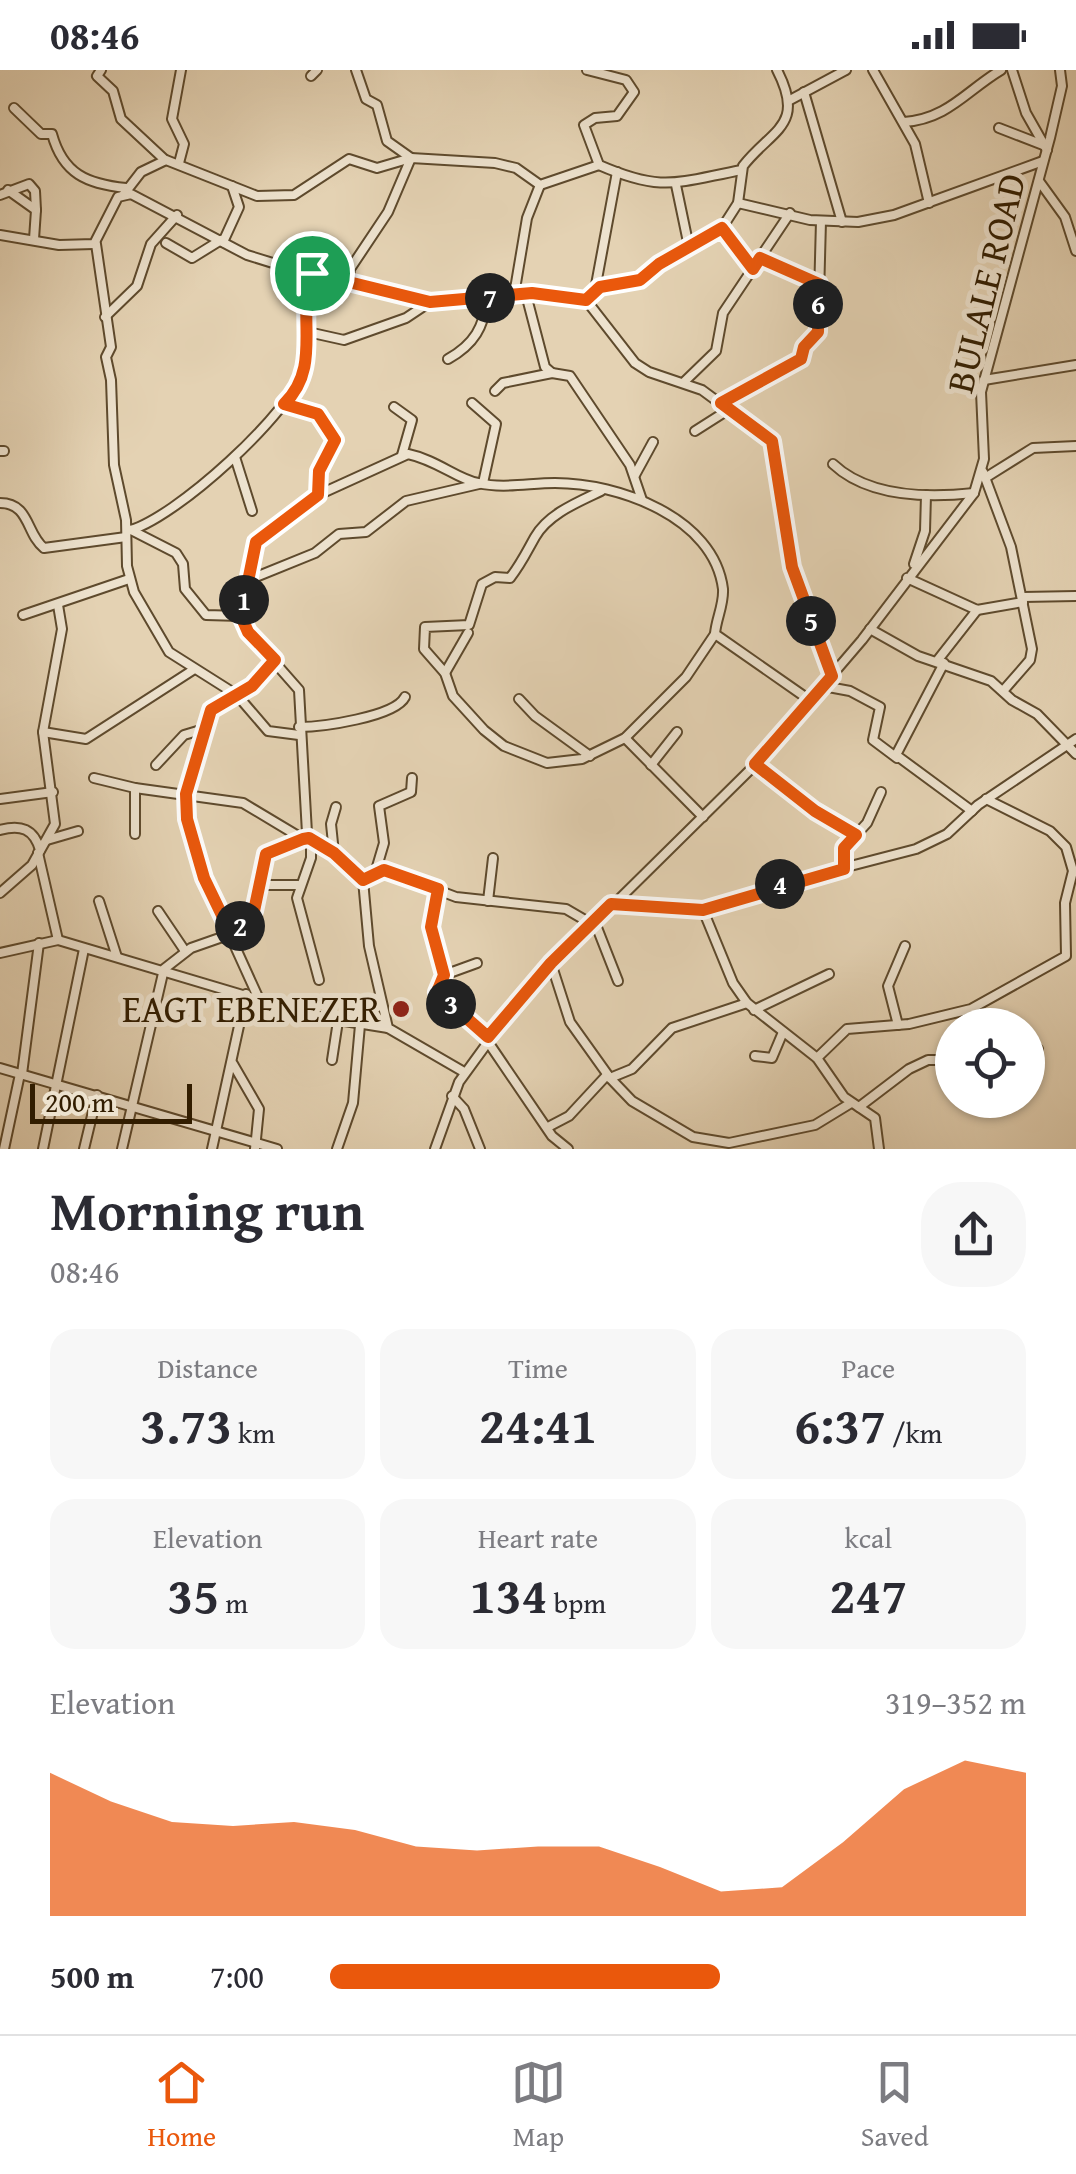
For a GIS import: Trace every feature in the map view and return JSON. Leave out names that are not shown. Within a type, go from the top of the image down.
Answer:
[{"type":"street","points":[[101,70],[96,76],[113,91],[120,117],[165,160],[257,196],[292,195],[349,159],[378,168],[411,158],[466,165],[496,163],[516,168],[540,185]]},
{"type":"street","points":[[179,163],[184,144],[172,119],[181,70]]},
{"type":"street","points":[[356,70],[366,99],[377,105],[387,141],[411,158]]},
{"type":"street","points":[[587,70],[626,80],[634,92],[617,116],[595,118],[584,125],[599,165]]},
{"type":"street","points":[[514,295],[527,218],[540,185],[599,165],[642,182],[676,185],[742,170],[781,131],[790,100],[777,70]]},
{"type":"street","points":[[790,100],[846,70]]},
{"type":"street","points":[[904,122],[929,118],[957,105],[1001,70]]},
{"type":"street","points":[[1012,70],[1026,113],[1045,147]]},
{"type":"street","name":"BULALE ROAD","points":[[434,1149],[452,1096],[487,1038],[551,963],[755,764],[870,629],[984,475],[984,380],[1044,162],[1062,86],[1060,70]]},
{"type":"street","points":[[878,71],[916,144],[929,202]]},
{"type":"street","points":[[804,92],[842,222]]},
{"type":"street","points":[[14,108],[41,134],[52,134],[58,154],[77,176],[125,191],[258,259],[348,285],[430,302],[532,293],[586,300],[635,363],[649,372],[684,382],[772,441],[792,567],[832,676]]},
{"type":"street","points":[[999,128],[1045,147]]},
{"type":"street","points":[[348,285],[350,268],[389,210],[411,158]]},
{"type":"street","points":[[165,160],[141,172],[117,199],[96,243],[111,347],[106,357],[111,380],[114,466],[128,532],[129,579],[160,641],[193,670],[237,695],[268,731],[299,732],[339,724],[398,706],[404,697]]},
{"type":"street","points":[[738,203],[822,221],[872,220],[1044,162]]},
{"type":"street","points":[[595,290],[640,280],[722,228],[738,203],[742,170]]},
{"type":"street","points":[[586,300],[595,290],[618,172]]},
{"type":"street","points":[[1039,180],[1065,218],[1076,251]]},
{"type":"street","points":[[4,193],[29,184],[35,191],[34,239]]},
{"type":"street","points":[[676,185],[688,247]]},
{"type":"street","points":[[166,243],[188,258],[222,241],[239,209],[232,186]]},
{"type":"street","points":[[4,193],[36,210]]},
{"type":"street","points":[[684,382],[716,351],[724,313],[790,213]]},
{"type":"street","points":[[105,317],[137,286],[151,244],[178,216]]},
{"type":"street","points":[[695,431],[801,359],[804,347],[818,332],[822,221]]},
{"type":"street","points":[[722,228],[753,269]]},
{"type":"street","points":[[0,235],[59,245],[96,243]]},
{"type":"street","points":[[760,258],[819,284]]},
{"type":"street","points":[[0,503],[9,503],[26,516],[44,548],[128,532],[161,516],[236,458],[284,404],[307,364],[305,304],[312,273]]},
{"type":"street","points":[[532,293],[528,302],[545,367],[552,374]]},
{"type":"street","points":[[448,359],[469,345],[486,322],[488,298]]},
{"type":"street","points":[[308,332],[344,340],[406,318],[430,302]]},
{"type":"street","points":[[984,380],[1076,364]]},
{"type":"street","points":[[495,391],[503,383],[552,374],[570,376],[635,474],[642,500]]},
{"type":"street","points":[[472,403],[496,420],[485,482]]},
{"type":"street","points":[[284,404],[318,414],[335,437],[319,471],[318,495]]},
{"type":"street","points":[[394,408],[412,420],[402,454]]},
{"type":"street","points":[[635,474],[653,442]]},
{"type":"street","points":[[1003,691],[1032,656],[1023,600],[984,475],[1033,448],[1076,446]]},
{"type":"street","points":[[319,980],[297,898],[298,886],[311,858],[299,690],[248,632],[241,616],[259,537],[318,495],[402,454],[441,463],[485,482]]},
{"type":"street","points":[[236,458],[252,511]]},
{"type":"street","points":[[833,464],[878,488],[926,496],[974,492]]},
{"type":"street","points":[[246,581],[315,553],[339,534],[361,535],[385,522],[406,501],[485,482],[554,483],[600,491],[642,500],[689,526],[718,572],[723,601],[715,634],[692,669],[625,738],[590,756],[546,763],[504,746],[460,704],[444,673],[424,649],[425,627],[469,625],[482,584],[496,577],[510,578],[528,556],[534,538],[546,523],[600,491]]},
{"type":"street","points":[[914,568],[924,530],[926,496]]},
{"type":"street","points":[[128,532],[176,553],[182,564],[185,589],[209,618],[241,616]]},
{"type":"street","points":[[907,578],[977,610],[1023,600],[1076,596]]},
{"type":"street","points":[[23,615],[129,579]]},
{"type":"street","points":[[0,892],[32,865],[55,824],[43,732],[62,629],[58,605]]},
{"type":"street","points":[[897,758],[904,734],[940,662],[977,610]]},
{"type":"street","points":[[870,629],[903,649],[991,681],[1044,720],[1064,747],[1076,754]]},
{"type":"street","points":[[444,673],[468,633]]},
{"type":"street","points":[[715,634],[811,700]]},
{"type":"street","points":[[258,997],[192,842],[186,794],[211,710],[237,695],[275,660]]},
{"type":"street","points":[[43,732],[86,738],[193,670]]},
{"type":"street","points":[[823,686],[850,692],[880,707],[873,740],[972,811]]},
{"type":"street","points":[[520,699],[535,716],[590,756]]},
{"type":"street","points":[[156,765],[184,735],[204,729]]},
{"type":"street","points":[[651,765],[677,732]]},
{"type":"street","points":[[625,738],[704,817]]},
{"type":"street","points":[[611,904],[703,910],[934,842],[986,799],[1076,738]]},
{"type":"street","points":[[755,764],[815,811],[856,835]]},
{"type":"street","points":[[94,778],[135,788],[243,803],[334,853],[363,880],[369,946],[388,1028]]},
{"type":"street","points":[[363,880],[376,870],[384,839],[380,804],[411,792],[412,778]]},
{"type":"street","points":[[135,788],[135,834]]},
{"type":"street","points":[[0,799],[53,792]]},
{"type":"street","points":[[844,869],[844,848],[881,792]]},
{"type":"street","points":[[816,1058],[847,1030],[898,1025],[971,1008],[1066,956],[1065,904],[1074,872],[1060,838],[986,799]]},
{"type":"street","points":[[334,853],[330,824],[336,807]]},
{"type":"street","points":[[0,830],[25,829],[35,835],[58,940]]},
{"type":"street","points":[[47,840],[78,831]]},
{"type":"street","points":[[122,1149],[164,969],[185,951],[231,934],[254,911],[266,854],[308,839]]},
{"type":"street","points":[[488,901],[493,858]]},
{"type":"street","points":[[376,870],[488,901],[566,910],[592,922],[618,981]]},
{"type":"street","points":[[260,885],[298,886]]},
{"type":"street","points":[[438,889],[431,927],[444,975],[437,992],[487,1038],[556,1146],[568,1149]]},
{"type":"street","points":[[99,901],[116,957]]},
{"type":"street","points":[[158,910],[185,951]]},
{"type":"street","points":[[703,910],[733,982],[751,1006],[816,1058],[855,1105],[876,1118],[880,1149]]},
{"type":"street","points":[[0,953],[58,940],[338,1022],[388,1028],[464,1072]]},
{"type":"street","points":[[4,1149],[21,1074],[38,943]]},
{"type":"street","points":[[898,1025],[888,986],[905,946]]},
{"type":"street","points":[[42,1149],[84,949]]},
{"type":"street","points":[[444,975],[477,963]]},
{"type":"street","points":[[551,963],[570,1022],[608,1077],[632,1100],[693,1137],[730,1146],[824,1122],[924,1062],[935,1061]]},
{"type":"street","points":[[548,1128],[569,1116],[608,1077],[632,1069],[672,1028],[751,1006],[830,974]]},
{"type":"street","points":[[212,1149],[246,994]]},
{"type":"street","points":[[332,1060],[338,1022]]},
{"type":"street","points":[[337,1149],[354,1103],[360,1025]]},
{"type":"street","points":[[755,1056],[772,1058],[784,1032]]},
{"type":"street","points":[[233,1064],[259,1109],[256,1146]]},
{"type":"street","points":[[0,1068],[217,1130],[256,1146],[278,1149]]},
{"type":"street","points":[[84,1149],[97,1095]]},
{"type":"street","points":[[452,1096],[462,1104],[480,1149]]},
{"type":"place","name":"EAGT EBENEZER","points":[[401,1009]]},
{"type":"route","points":[[722,228],[753,269],[760,258],[779,270],[819,284],[818,332],[804,347],[801,359],[721,403],[772,441],[792,567],[832,676],[755,764],[815,811],[856,835],[844,848],[844,869],[781,884],[723,907],[703,910],[611,904],[551,963],[488,1037],[437,992],[444,978],[431,927],[438,889],[384,870],[376,870],[363,880],[359,872],[334,853],[309,838],[303,839],[266,854],[254,911],[231,934],[204,878],[192,842],[186,794],[211,710],[252,686],[275,660],[248,632],[241,616],[256,542],[318,495],[319,471],[335,440],[318,414],[284,404],[307,364],[305,304],[312,273],[336,283],[386,290],[430,302],[532,293],[586,300],[600,287],[640,280],[659,264],[722,228]]}]
